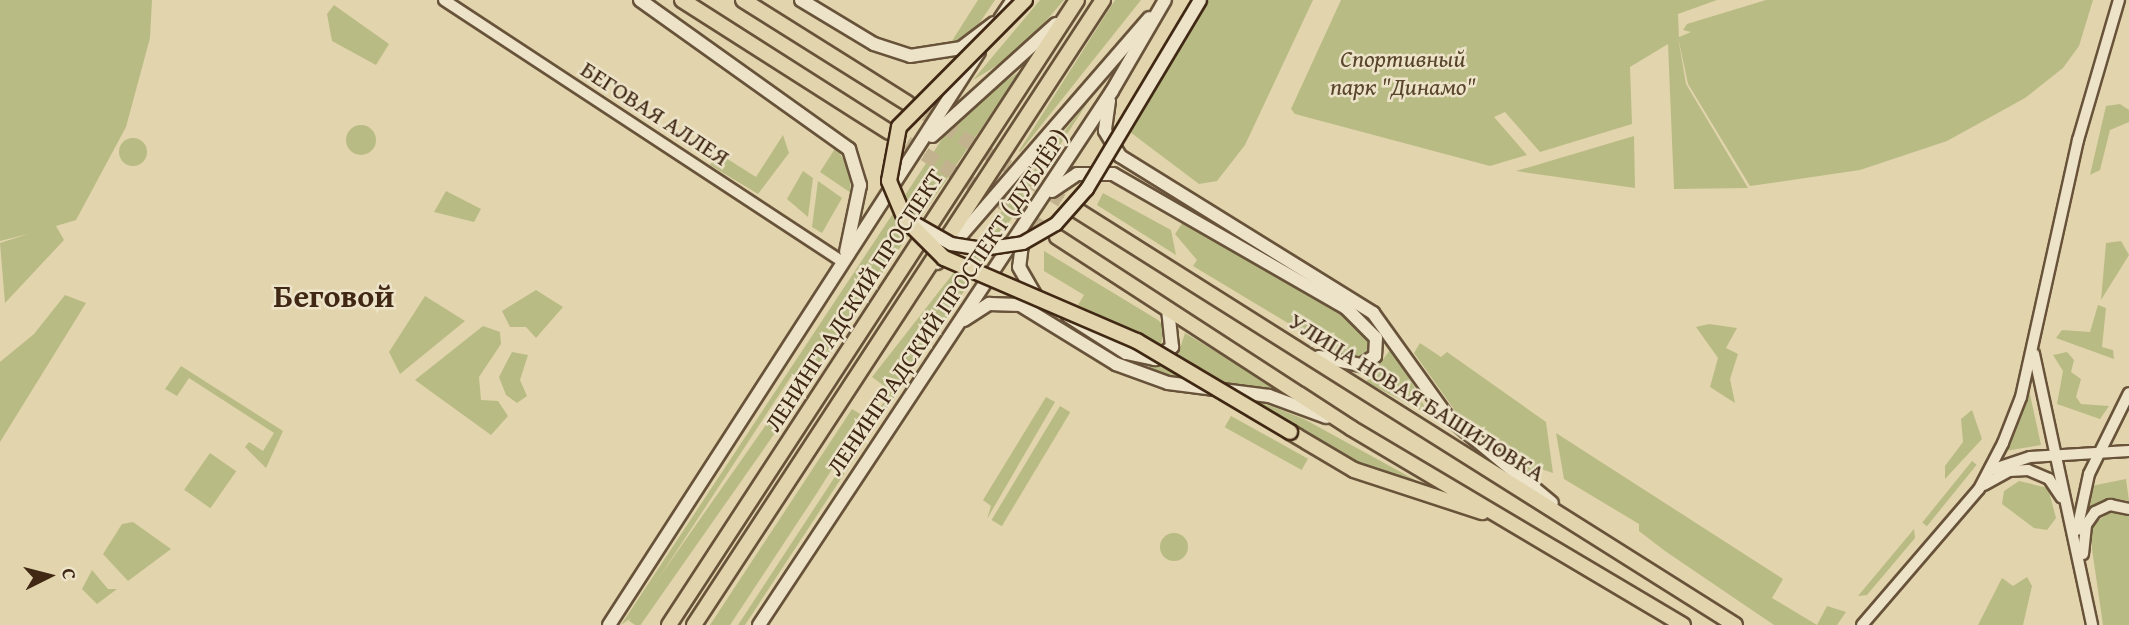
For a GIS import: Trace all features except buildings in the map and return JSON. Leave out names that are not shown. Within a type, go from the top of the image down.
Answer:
[{"type":"main road","points":[[640,0],[849,149],[860,185],[843,262]]},
{"type":"main road","points":[[682,0],[889,132]]},
{"type":"main road","points":[[743,0],[907,103]]},
{"type":"main road","points":[[801,0],[874,44],[910,56],[961,48],[1010,5]]},
{"type":"main road","points":[[1025,0],[899,127],[888,170],[899,210],[944,258],[1137,341],[1354,470],[1533,535]]},
{"type":"main road","points":[[893,185],[950,116],[1036,45],[1077,0]]},
{"type":"main road","name":"ЛЕНИНГРАДСКИЙ ПРОСПЕКТ","points":[[669,625],[1077,0]]},
{"type":"main road","name":"ЛЕНИНГРАДСКИЙ ПРОСПЕКТ","points":[[694,625],[1103,0]]},
{"type":"main road","points":[[899,210],[935,237],[973,248],[1015,245],[1047,230],[1082,196],[1200,0]]},
{"type":"main road","points":[[913,290],[1165,1]]},
{"type":"main road","name":"ЛЕНИНГРАДСКИЙ ПРОСПЕКТ (ДУБЛЁР)","points":[[759,625],[1112,91],[1165,1]]},
{"type":"main road","points":[[609,625],[1010,5]]},
{"type":"main road","points":[[1112,91],[1105,131],[1120,156],[1383,321],[1447,416],[1577,523]]},
{"type":"main road","points":[[1043,197],[1077,174],[1113,174],[1346,308],[1371,328],[1377,348],[1368,362],[1352,366],[1294,347]]},
{"type":"main road","name":"УЛИЦА НОВАЯ БАШИЛОВКА","points":[[1075,209],[1735,625]]},
{"type":"main road","points":[[1031,215],[1018,267],[1028,290],[1040,299],[1142,359],[1166,356],[1171,347],[1168,309]]},
{"type":"main road","points":[[1057,237],[1351,428],[1683,625]]},
{"type":"main road","points":[[958,324],[989,304],[1020,305],[1116,363],[1156,379],[1269,396],[1351,428]]},
{"type":"street","name":"БЕГОВАЯ АЛЛЕЯ","points":[[444,0],[843,262]]},
{"type":"street","points":[[1862,625],[1979,489],[1991,470],[2021,397],[2078,140],[2119,0]]},
{"type":"street","points":[[2034,341],[2054,457],[2073,523],[2092,625]]},
{"type":"street","points":[[2076,539],[2085,487],[2129,393]]},
{"type":"street","points":[[1991,470],[2013,460],[2098,456],[2129,451]]},
{"type":"street","points":[[1979,489],[2009,471],[2040,473],[2059,492],[2073,523]]},
{"type":"street","points":[[2083,574],[2090,517],[2110,505],[2129,509]]},
{"type":"green space","points":[[0,0],[152,0],[150,38],[126,127],[76,220],[56,226],[64,240],[5,303],[0,243],[28,234],[0,241]]},
{"type":"green space","points":[[978,0],[995,0],[974,31],[950,44]]},
{"type":"green space","points":[[1040,0],[1064,0],[1018,53],[973,80]]},
{"type":"green space","points":[[1115,0],[1141,0],[1020,152],[1019,151]]},
{"type":"green space","points":[[1209,0],[1313,0],[1245,145],[1217,181],[1199,184],[1130,132]]},
{"type":"green space","name":"Спортивный парк \"Динамо\"","points":[[1341,0],[1717,0],[1678,14],[1679,37],[1691,32],[1683,30],[1687,24],[1766,0],[2093,0],[2079,46],[2063,68],[2025,98],[1947,141],[1860,170],[1750,186],[1688,84],[1678,37],[1686,84],[1748,188],[1674,189],[1668,44],[1630,67],[1632,124],[1540,152],[1505,112],[1494,117],[1527,155],[1490,166],[1295,114],[1291,109]]},
{"type":"green space","points":[[334,5],[389,44],[376,65],[332,41],[327,14]]},
{"type":"green space","points":[[1021,70],[807,384],[792,375],[634,616],[621,625],[956,118]]},
{"type":"green space","points":[[1092,96],[745,625],[738,625],[891,391],[872,377]]},
{"type":"green space","points":[[2120,104],[2129,110],[2129,122],[2110,130],[2100,170],[2090,175],[2106,106]]},
{"type":"green space","points":[[361,125],[372,129],[376,140],[372,151],[361,155],[350,151],[346,140],[350,129]]},
{"type":"green space","points":[[783,135],[789,153],[758,194],[710,165],[718,153],[756,177]]},
{"type":"green space","points":[[1634,136],[1635,188],[1516,171]]},
{"type":"green space","points":[[133,138],[143,142],[147,152],[143,162],[133,166],[123,162],[119,152],[123,142]]},
{"type":"green space","points":[[836,147],[849,169],[851,193],[820,172]]},
{"type":"green space","points":[[803,171],[813,178],[808,217],[787,199]]},
{"type":"green space","points":[[818,181],[842,198],[822,233],[812,227]]},
{"type":"green space","points":[[446,191],[481,209],[474,222],[434,212]]},
{"type":"green space","points":[[1103,193],[1171,230],[1176,255],[1097,205]]},
{"type":"green space","points":[[1183,222],[1343,313],[1371,339],[1367,353],[1351,359],[1338,353],[1193,266],[1197,260],[1175,234]]},
{"type":"green space","points":[[2121,241],[2129,255],[2101,300],[2106,243]]},
{"type":"green space","points":[[1044,251],[1158,320],[1164,326],[1161,346],[1078,305],[1084,295],[1044,271]]},
{"type":"green space","points":[[536,290],[563,307],[536,338],[526,327],[510,327],[502,311]]},
{"type":"green space","points":[[65,295],[86,303],[0,442],[0,362],[34,334]]},
{"type":"green space","points":[[425,296],[465,321],[400,374],[389,352]]},
{"type":"green space","points":[[2098,305],[2106,308],[2102,347],[2113,350],[2114,359],[2056,338],[2062,330],[2090,332]]},
{"type":"green space","points":[[1709,324],[1737,328],[1726,348],[1738,354],[1730,379],[1735,403],[1710,387],[1718,358],[1696,327]]},
{"type":"green space","points":[[483,326],[500,332],[501,344],[479,377],[481,400],[498,401],[508,416],[491,435],[415,380]]},
{"type":"green space","points":[[1185,333],[1277,388],[1176,380],[1145,369],[1178,355]]},
{"type":"green space","points":[[1420,343],[1441,357],[1447,352],[1546,422],[1553,473],[1541,469],[1535,479],[1468,429],[1414,353]]},
{"type":"green space","points":[[1390,350],[1395,351],[1429,415],[1366,382]]},
{"type":"green space","points":[[512,352],[528,355],[520,380],[527,396],[517,403],[506,395],[499,377]]},
{"type":"green space","points":[[2067,352],[2074,360],[2071,372],[2081,379],[2076,397],[2081,404],[2109,406],[2100,419],[2057,404],[2063,371],[2053,355]]},
{"type":"green space","points":[[181,366],[283,431],[266,468],[245,447],[249,442],[263,451],[274,433],[189,378],[177,396],[165,389]]},
{"type":"green space","points":[[2028,385],[2041,445],[2005,451],[2017,425]]},
{"type":"green space","points":[[1212,394],[1260,402],[1304,419],[1428,487],[1357,464],[1294,426],[1286,439]]},
{"type":"green space","points":[[1046,397],[1055,402],[987,519],[991,506],[983,500]]},
{"type":"green space","points":[[782,402],[792,409],[641,625],[629,621]]},
{"type":"green space","points":[[1060,406],[1070,412],[1002,526],[991,520]]},
{"type":"green space","points":[[852,409],[865,417],[815,496],[730,625],[710,625]]},
{"type":"green space","points":[[1972,410],[1982,439],[1945,479],[1945,466],[1963,442],[1961,419]]},
{"type":"green space","points":[[1231,416],[1308,459],[1302,470],[1225,427]]},
{"type":"green space","points":[[1556,433],[1783,579],[1772,598],[1817,625],[1774,625],[1665,551],[1639,531],[1639,524],[1564,479]]},
{"type":"green space","points":[[210,453],[236,471],[210,508],[184,490]]},
{"type":"green space","points":[[1972,461],[1977,465],[1927,526],[1922,522]]},
{"type":"green space","points":[[2126,479],[2129,501],[2112,498],[2086,510],[2091,486]]},
{"type":"green space","points":[[2019,481],[2048,488],[2056,518],[2047,530],[2034,528],[2002,504],[2004,491]]},
{"type":"green space","points":[[2113,510],[2129,514],[2129,625],[2103,625],[2092,549],[2092,525]]},
{"type":"green space","points":[[133,522],[171,549],[128,581],[103,554],[122,524]]},
{"type":"green space","points":[[1914,529],[1915,538],[1867,595],[1858,596]]},
{"type":"green space","points":[[1174,533],[1184,537],[1188,547],[1184,557],[1174,561],[1164,557],[1160,547],[1164,537]]},
{"type":"green space","points":[[92,570],[108,589],[117,589],[97,604],[82,589]]},
{"type":"green space","points":[[2027,577],[2032,586],[2023,625],[1978,625],[2002,578],[2013,586]]},
{"type":"green space","points":[[1827,606],[1846,612],[1837,625],[1817,625]]},
{"type":"tunnel","points":[[908,103],[1075,209]]},
{"type":"tunnel","points":[[889,132],[1054,235]]},
{"type":"district","name":"Беговой","points":[[334,296]]}]
